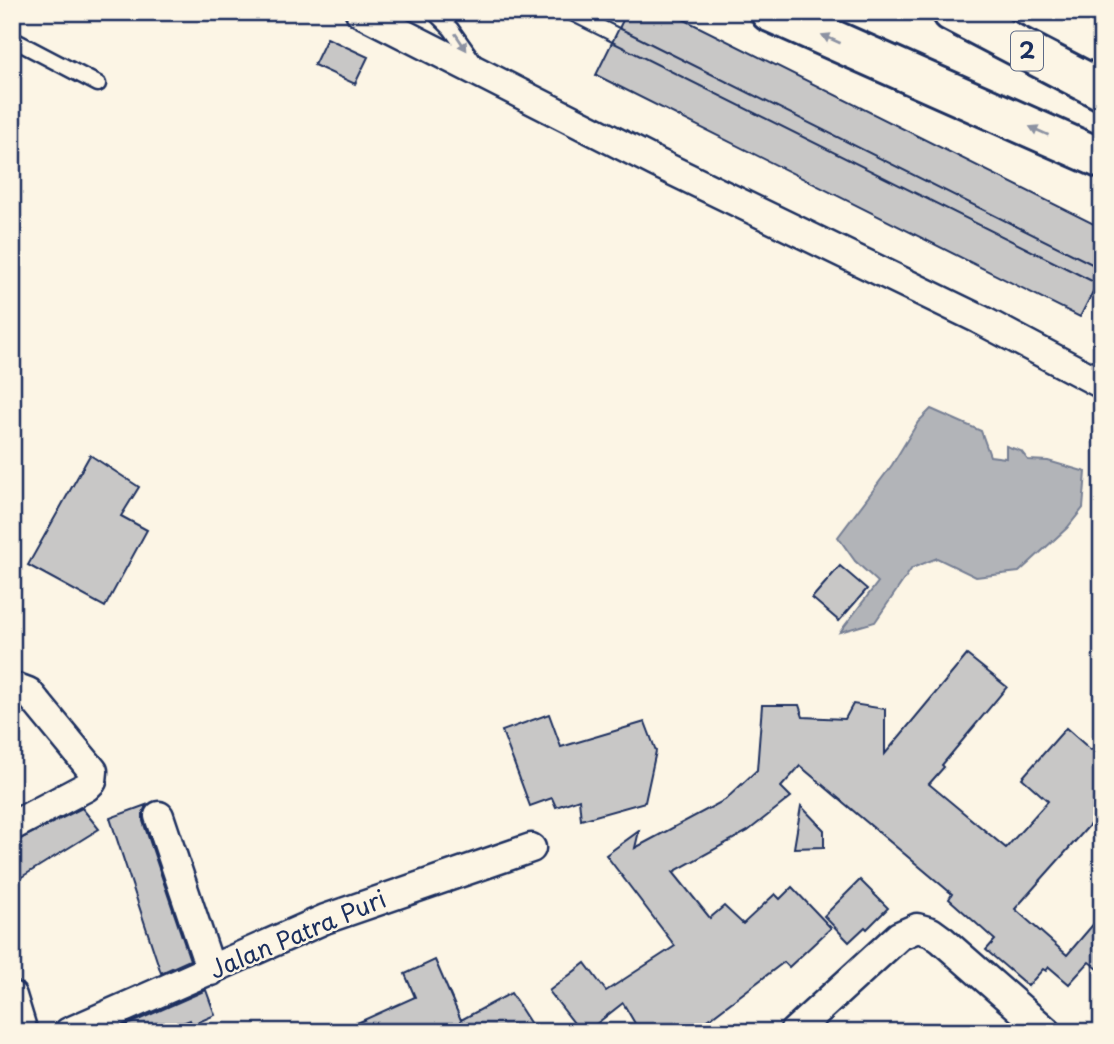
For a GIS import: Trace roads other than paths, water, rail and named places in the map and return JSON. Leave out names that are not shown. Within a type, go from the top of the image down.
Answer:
[{"type":"highway","points":[[770,12],[1102,159]]},
{"type":"highway","name":"2","points":[[952,12],[1102,90]]},
{"type":"street","points":[[360,12],[1102,384]]},
{"type":"street","points":[[12,691],[20,689],[28,692],[93,771],[92,781],[86,787],[12,826]]},
{"type":"street","points":[[159,816],[211,971]]},
{"type":"street","name":"Jalan Patra Puri","points":[[69,1032],[338,914],[531,848]]},
{"type":"street","points":[[794,1032],[899,936],[917,928],[931,932],[942,940],[1047,1032]]},
{"type":"street","points":[[12,996],[23,1032]]},
{"type":"lane","points":[[434,12],[452,29],[483,76]]},
{"type":"lane","points":[[12,40],[98,84]]},
{"type":"tram line","points":[[552,12],[1102,286]]},
{"type":"tram line","points":[[587,12],[1102,269]]}]
